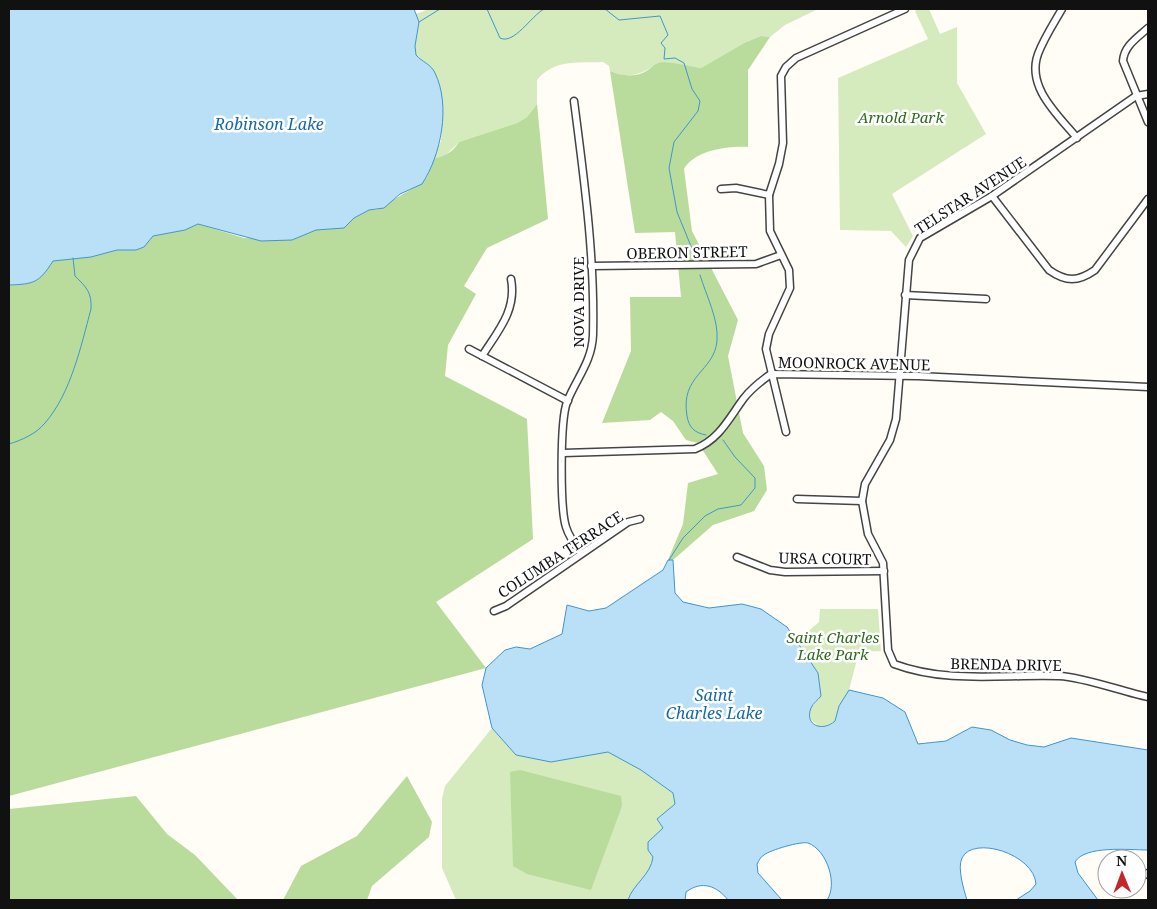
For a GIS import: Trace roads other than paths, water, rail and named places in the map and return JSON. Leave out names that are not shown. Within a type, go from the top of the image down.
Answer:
[{"type":"street","points":[[786,432],[766,350],[769,334],[790,288],[789,270],[770,231],[768,195],[782,149],[780,86],[786,67],[796,58],[905,9]]},
{"type":"street","points":[[1062,9],[1038,55],[1037,80],[1040,91],[1077,138]]},
{"type":"street","points":[[1148,28],[1124,52],[1126,71],[1148,122]]},
{"type":"street","name":"TELSTAR AVENUE","points":[[899,376],[909,260],[920,238],[992,196],[1136,96],[1148,94]]},
{"type":"street","name":"NOVA DRIVE","points":[[574,100],[590,225],[592,349],[568,401],[562,421],[566,526],[581,553]]},
{"type":"street","points":[[721,189],[736,188],[768,195]]},
{"type":"street","points":[[992,196],[1049,270],[1060,278],[1072,280],[1085,277],[1095,270],[1148,199]]},
{"type":"street","name":"OBERON STREET","points":[[592,266],[756,264],[781,255]]},
{"type":"street","points":[[482,356],[508,314],[513,291],[511,279]]},
{"type":"street","points":[[905,295],[986,299]]},
{"type":"street","points":[[469,349],[568,401]]},
{"type":"street","name":"MOONROCK AVENUE","points":[[563,453],[695,449],[722,431],[754,386],[771,374],[899,376],[1148,387]]},
{"type":"street","name":"BRENDA DRIVE","points":[[899,376],[896,419],[890,440],[865,484],[862,501],[868,534],[883,563],[888,650],[894,664],[911,670],[965,678],[1062,676],[1148,697]]},
{"type":"street","points":[[797,499],[862,501]]},
{"type":"street","name":"COLUMBA TERRACE","points":[[494,611],[506,606],[628,522],[640,519]]},
{"type":"street","name":"URSA COURT","points":[[737,557],[770,570],[785,572],[884,571]]},
{"type":"water","name":"Robinson Lake","points":[[9,9],[414,9],[419,22],[415,46],[416,55],[433,70],[440,86],[443,115],[439,145],[429,172],[422,184],[400,194],[384,208],[369,210],[354,218],[344,228],[316,230],[292,240],[261,241],[198,224],[185,230],[153,236],[144,247],[136,250],[117,250],[91,257],[53,261],[44,274],[35,281],[9,285]]},
{"type":"water","name":"Saint Charles Lake","points":[[668,560],[673,560],[675,593],[683,602],[709,608],[742,604],[761,609],[787,627],[818,673],[821,696],[812,706],[810,714],[812,723],[816,725],[825,726],[835,721],[839,706],[849,690],[883,698],[905,712],[918,744],[946,741],[972,727],[991,730],[1010,740],[1027,745],[1044,747],[1071,738],[1148,750],[1148,850],[1097,849],[1097,851],[1080,857],[1075,862],[1078,873],[1098,900],[1016,900],[1030,891],[1036,884],[1033,873],[1025,864],[1002,851],[978,848],[968,851],[961,862],[960,867],[967,900],[827,900],[831,885],[829,868],[821,853],[815,847],[808,843],[799,843],[767,853],[757,864],[758,873],[782,900],[728,900],[714,888],[698,886],[686,892],[685,900],[628,900],[630,894],[652,863],[653,857],[648,850],[648,842],[663,828],[657,819],[675,804],[673,793],[641,770],[608,752],[551,762],[516,755],[492,728],[482,685],[486,668],[505,650],[516,647],[530,649],[562,634],[567,605],[589,611],[606,608],[663,570]]},
{"type":"waterway","points":[[419,22],[440,9]]},
{"type":"waterway","points":[[487,9],[500,38],[505,39],[517,34],[544,9]]},
{"type":"waterway","points":[[605,9],[619,20],[660,16],[668,35],[661,43],[665,48],[664,59],[675,58],[684,63],[692,89],[700,101],[698,111],[674,142],[669,168],[677,212],[695,256]]},
{"type":"waterway","points":[[9,444],[28,436],[45,423],[62,398],[74,369],[91,303],[88,290],[75,276],[73,258]]},
{"type":"waterway","points":[[700,275],[714,316],[717,341],[715,351],[710,360],[688,391],[686,402],[687,416],[691,427],[699,433],[706,435]]},
{"type":"waterway","points":[[669,560],[683,538],[705,516],[718,509],[741,505],[755,488],[755,478],[735,457],[723,440]]},
{"type":"park label","name":"Arnold Park","points":[[901,117]]},
{"type":"park label","name":"Saint Charles Lake Park","points":[[833,646]]}]
